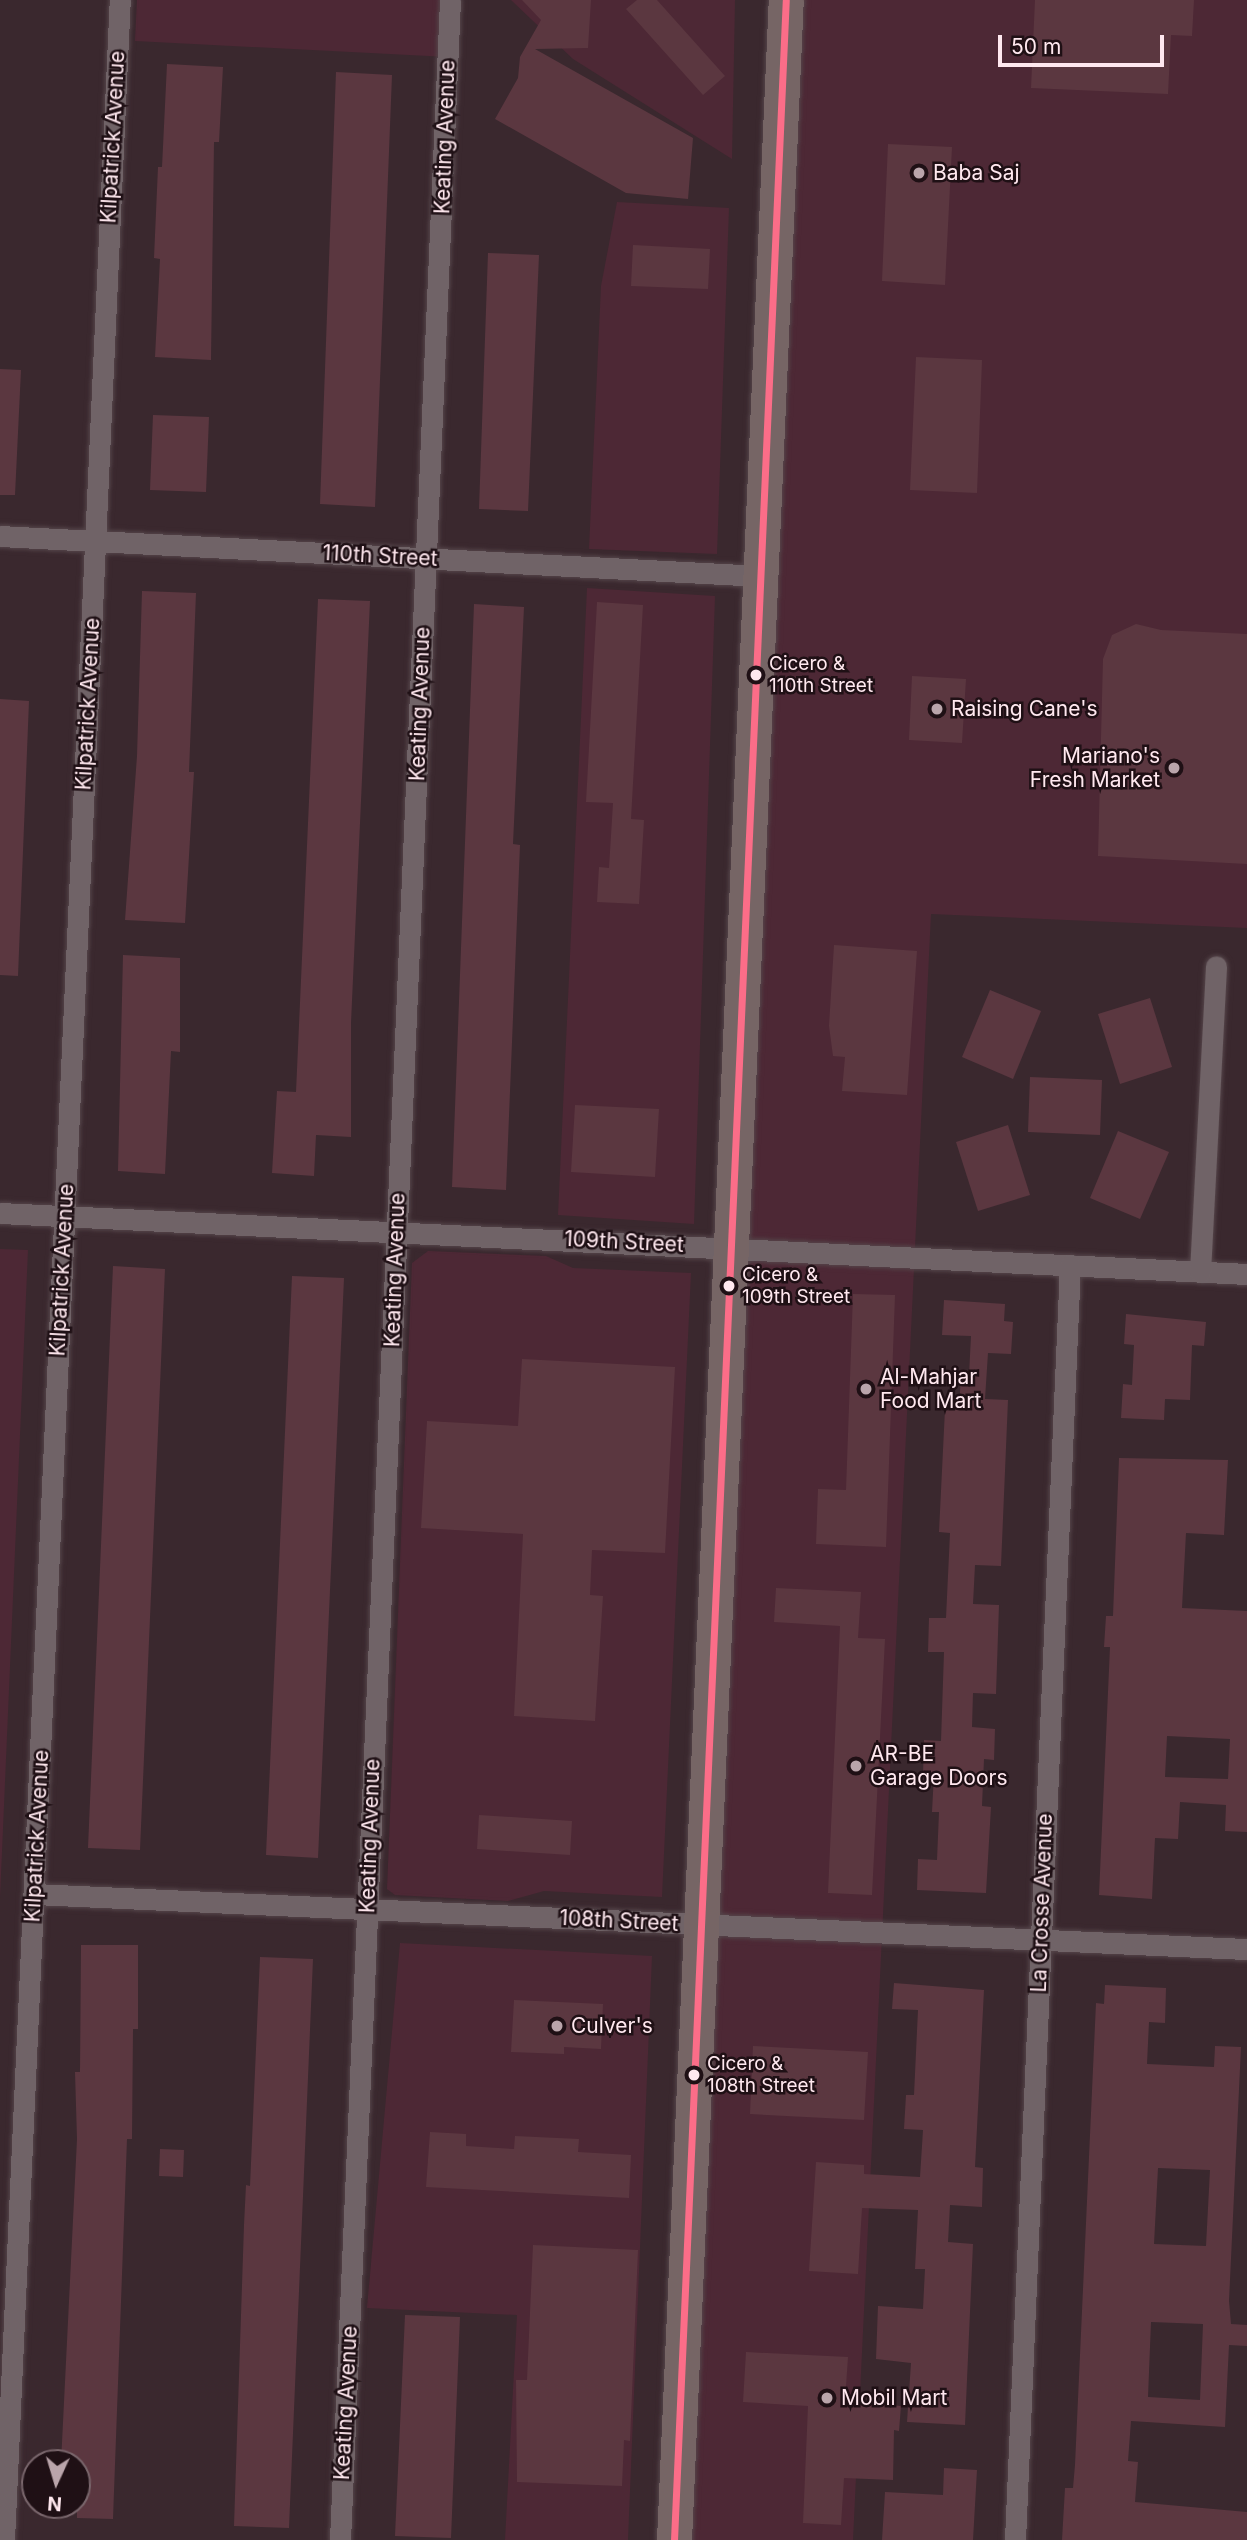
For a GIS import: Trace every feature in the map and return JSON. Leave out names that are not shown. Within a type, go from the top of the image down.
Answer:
[{"type":"main road","points":[[674,2540],[732,1247],[780,7]]},
{"type":"street","name":"Kilpatrick Avenue","points":[[4,2540],[120,0]]},
{"type":"street","name":"Keating Avenue","points":[[340,2540],[450,0]]},
{"type":"street","name":"110th Street","points":[[0,536],[760,576]]},
{"type":"street","points":[[1200,1272],[1216,966]]},
{"type":"street","name":"109th Street","points":[[0,1213],[1247,1274]]},
{"type":"street","name":"La Crosse Avenue","points":[[1015,2540],[1070,1265]]},
{"type":"street","name":"108th Street","points":[[34,1894],[1247,1949]]},
{"type":"shaded area","points":[[137,0],[450,0],[448,57],[135,41]]},
{"type":"shaded area","points":[[511,0],[735,0],[732,159],[573,59]]},
{"type":"shaded area","points":[[786,0],[1247,0],[1247,928],[931,914],[853,2540],[674,2540]]},
{"type":"shaded area","points":[[617,202],[729,208],[717,554],[589,549],[601,286]]},
{"type":"shaded area","points":[[587,588],[715,596],[694,1224],[558,1215]]},
{"type":"shaded area","points":[[0,1249],[28,1250],[0,1898]]},
{"type":"shaded area","points":[[428,1251],[546,1256],[573,1268],[691,1273],[662,1897],[544,1891],[508,1901],[395,1895],[387,1889],[412,1263]]},
{"type":"shaded area","points":[[400,1943],[652,1956],[628,2540],[505,2540],[517,2315],[367,2308]]},
{"type":"building","points":[[522,0],[591,0],[588,48],[535,49],[693,138],[688,199],[626,193],[495,119],[518,78],[520,57],[541,20]]},
{"type":"building","points":[[637,0],[657,0],[725,76],[703,95],[626,9]]},
{"type":"building","points":[[1035,0],[1194,0],[1192,36],[1171,35],[1168,94],[1031,88]]},
{"type":"building","points":[[167,64],[223,67],[219,142],[214,142],[211,360],[155,357],[160,259],[154,258]]},
{"type":"building","points":[[336,72],[392,75],[375,507],[320,504]]},
{"type":"building","points":[[888,144],[952,147],[945,285],[882,281]]},
{"type":"building","points":[[633,245],[710,249],[708,289],[631,286]]},
{"type":"building","points":[[488,253],[539,255],[528,511],[479,509]]},
{"type":"building","points":[[916,357],[982,360],[977,493],[910,490]]},
{"type":"building","points":[[0,369],[21,370],[15,495],[0,495]]},
{"type":"building","points":[[153,415],[209,417],[206,492],[150,490]]},
{"type":"building","points":[[142,591],[196,593],[189,772],[194,772],[185,923],[125,920],[137,756]]},
{"type":"building","points":[[318,599],[370,601],[351,1023],[351,1137],[316,1135],[314,1176],[272,1173],[277,1091],[296,1092]]},
{"type":"building","points":[[597,602],[643,605],[631,819],[644,820],[639,904],[597,902],[599,867],[609,868],[613,803],[586,802]]},
{"type":"building","points":[[474,604],[524,607],[513,844],[520,845],[506,1190],[452,1187]]},
{"type":"building","name":"Mariano's Fresh Market","points":[[1136,624],[1161,630],[1247,634],[1247,864],[1098,856],[1103,659],[1112,635]]},
{"type":"building","name":"Raising Cane's","points":[[912,676],[966,679],[962,743],[909,740]]},
{"type":"building","points":[[0,699],[29,701],[18,976],[0,975]]},
{"type":"building","points":[[834,945],[917,951],[907,1095],[842,1091],[845,1057],[833,1056],[829,1026]]},
{"type":"building","points":[[123,955],[180,958],[180,1052],[171,1051],[165,1174],[118,1171]]},
{"type":"building","points":[[990,990],[1041,1011],[1013,1079],[962,1057]]},
{"type":"building","points":[[1150,998],[1172,1067],[1120,1084],[1098,1014]]},
{"type":"building","points":[[1030,1077],[1102,1080],[1100,1135],[1028,1132]]},
{"type":"building","points":[[575,1105],[659,1109],[655,1177],[571,1172]]},
{"type":"building","points":[[1008,1125],[1030,1195],[978,1211],[956,1142]]},
{"type":"building","points":[[1118,1131],[1169,1152],[1140,1219],[1090,1198]]},
{"type":"building","points":[[113,1266],[165,1269],[140,1850],[88,1848]]},
{"type":"building","points":[[292,1276],[344,1278],[318,1858],[266,1855]]},
{"type":"building","points":[[853,1294],[895,1295],[886,1547],[816,1544],[818,1489],[846,1490]]},
{"type":"building","points":[[944,1300],[1005,1304],[1004,1321],[1013,1322],[1011,1354],[988,1353],[985,1399],[1008,1400],[1001,1566],[975,1565],[973,1604],[999,1605],[996,1694],[973,1693],[972,1727],[995,1729],[994,1760],[984,1759],[982,1806],[991,1807],[986,1893],[917,1890],[918,1859],[937,1860],[939,1812],[932,1812],[934,1774],[923,1774],[924,1740],[941,1741],[944,1652],[928,1652],[929,1618],[946,1618],[950,1533],[939,1532],[945,1409],[959,1410],[961,1374],[969,1375],[971,1336],[942,1335]]},
{"type":"building","points":[[1126,1314],[1206,1322],[1204,1346],[1192,1345],[1190,1400],[1165,1399],[1164,1420],[1121,1418],[1123,1384],[1132,1385],[1134,1345],[1124,1344]]},
{"type":"building","points":[[522,1359],[675,1367],[665,1553],[592,1550],[590,1595],[603,1596],[595,1721],[514,1716],[523,1534],[421,1528],[427,1421],[518,1426]]},
{"type":"building","points":[[1119,1458],[1228,1460],[1224,1535],[1186,1533],[1182,1608],[1247,1611],[1247,1832],[1225,1831],[1226,1805],[1180,1802],[1178,1839],[1155,1838],[1152,1899],[1099,1895],[1110,1647],[1104,1647],[1106,1616],[1113,1616]],"holes":[[[1167,1736],[1230,1739],[1228,1779],[1165,1777]]]},
{"type":"building","name":"AR-BE Garage Doors","points":[[776,1588],[861,1592],[858,1638],[885,1639],[872,1895],[828,1893],[840,1626],[774,1622]]},
{"type":"building","points":[[479,1815],[572,1821],[570,1855],[477,1849]]},
{"type":"building","points":[[81,1945],[138,1945],[138,2029],[133,2029],[132,2139],[127,2139],[113,2519],[91,2518],[91,2449],[62,2449],[77,2139],[75,2072],[80,2072]]},
{"type":"building","points":[[260,1957],[313,1959],[289,2528],[234,2526],[244,2225],[246,2185],[250,2186]]},
{"type":"building","points":[[894,1983],[984,1990],[975,2167],[983,2168],[982,2207],[950,2205],[948,2242],[973,2244],[965,2425],[907,2422],[911,2363],[876,2359],[878,2306],[923,2309],[925,2269],[915,2269],[918,2210],[862,2208],[858,2274],[809,2271],[816,2162],[864,2165],[864,2174],[920,2177],[923,2130],[904,2129],[906,2095],[914,2095],[918,2010],[892,2009]]},
{"type":"building","points":[[1105,1985],[1166,1988],[1165,2023],[1149,2022],[1147,2064],[1214,2067],[1215,2046],[1241,2047],[1229,2301],[1231,2324],[1247,2325],[1247,2346],[1229,2345],[1225,2427],[1131,2421],[1128,2461],[1138,2462],[1135,2502],[1247,2512],[1247,2540],[1062,2540],[1065,2488],[1073,2488],[1075,2465],[1096,2003],[1104,2004]],"holes":[[[1158,2168],[1210,2170],[1206,2246],[1154,2244]],[[1151,2322],[1203,2324],[1200,2400],[1148,2397]]]},
{"type":"building","name":"Culver's","points":[[514,2000],[603,2004],[601,2049],[564,2047],[564,2054],[511,2052]]},
{"type":"building","points":[[753,2046],[868,2052],[864,2120],[750,2114]]},
{"type":"building","points":[[430,2132],[466,2134],[466,2146],[514,2149],[515,2136],[579,2139],[578,2152],[631,2155],[629,2198],[426,2187]]},
{"type":"building","points":[[160,2149],[184,2150],[183,2177],[159,2176]]},
{"type":"building","points":[[533,2245],[638,2250],[630,2441],[624,2440],[622,2486],[517,2482],[516,2380],[527,2380]]},
{"type":"building","points":[[405,2315],[460,2317],[451,2538],[395,2536]]},
{"type":"building","points":[[746,2352],[848,2357],[845,2401],[901,2406],[899,2431],[894,2430],[893,2480],[844,2478],[841,2525],[803,2523],[808,2406],[743,2402]]},
{"type":"building","points":[[944,2468],[977,2470],[973,2540],[882,2540],[885,2492],[943,2495]]},
{"type":"transit line","points":[[674,2540],[786,0]]},
{"type":"place","name":"Baba Saj","points":[[919,173]]},
{"type":"place","name":"Cicero & 110th Street","points":[[756,675]]},
{"type":"place","name":"Raising Cane's","points":[[937,709]]},
{"type":"place","name":"Mariano's Fresh Market","points":[[1174,768]]},
{"type":"place","name":"Cicero & 109th Street","points":[[729,1286]]},
{"type":"place","name":"Al-Mahjar Food Mart","points":[[866,1389]]},
{"type":"place","name":"AR-BE Garage Doors","points":[[856,1766]]},
{"type":"place","name":"Culver's","points":[[557,2026]]},
{"type":"place","name":"Cicero & 108th Street","points":[[694,2075]]},
{"type":"place","name":"Mobil Mart","points":[[827,2398]]}]
